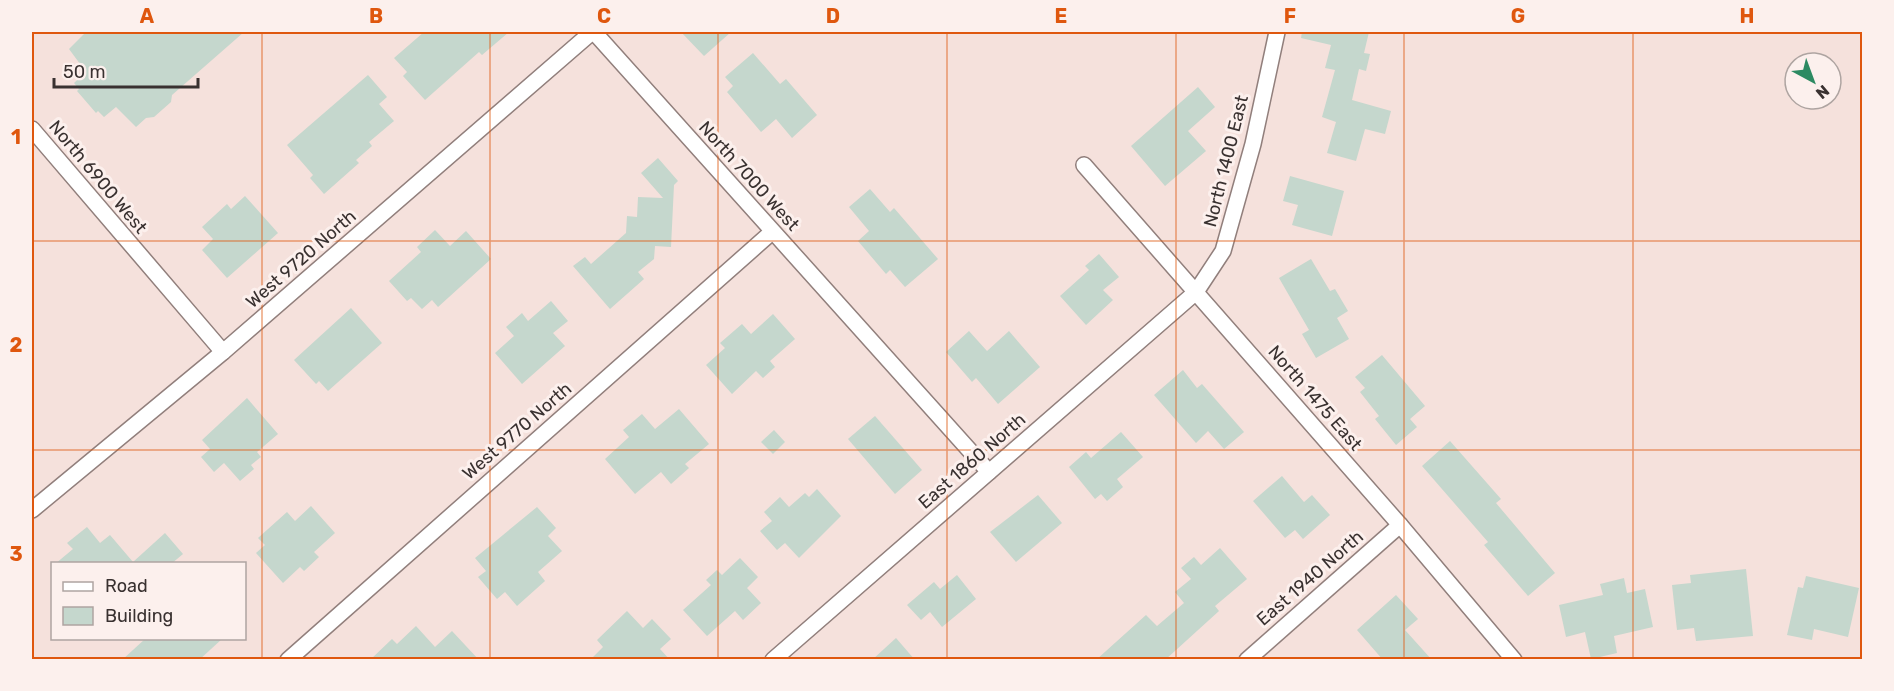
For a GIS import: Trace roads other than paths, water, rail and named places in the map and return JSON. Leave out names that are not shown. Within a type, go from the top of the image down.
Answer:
[{"type":"street","name":"North 7000 West","points":[[593,32],[989,472]]},
{"type":"street","name":"West 9720 North","points":[[32,510],[223,352],[593,32]]},
{"type":"street","name":"North 1400 East","points":[[1196,292],[1223,251],[1253,144],[1277,32]]},
{"type":"street","name":"North 6900 West","points":[[32,129],[223,352]]},
{"type":"street","name":"North 1475 East","points":[[1084,165],[1400,525],[1514,660]]},
{"type":"street","name":"West 9770 North","points":[[288,660],[772,231]]},
{"type":"street","name":"East 1860 North","points":[[773,660],[1196,292]]},
{"type":"street","name":"East 1940 North","points":[[1247,660],[1400,525]]}]
